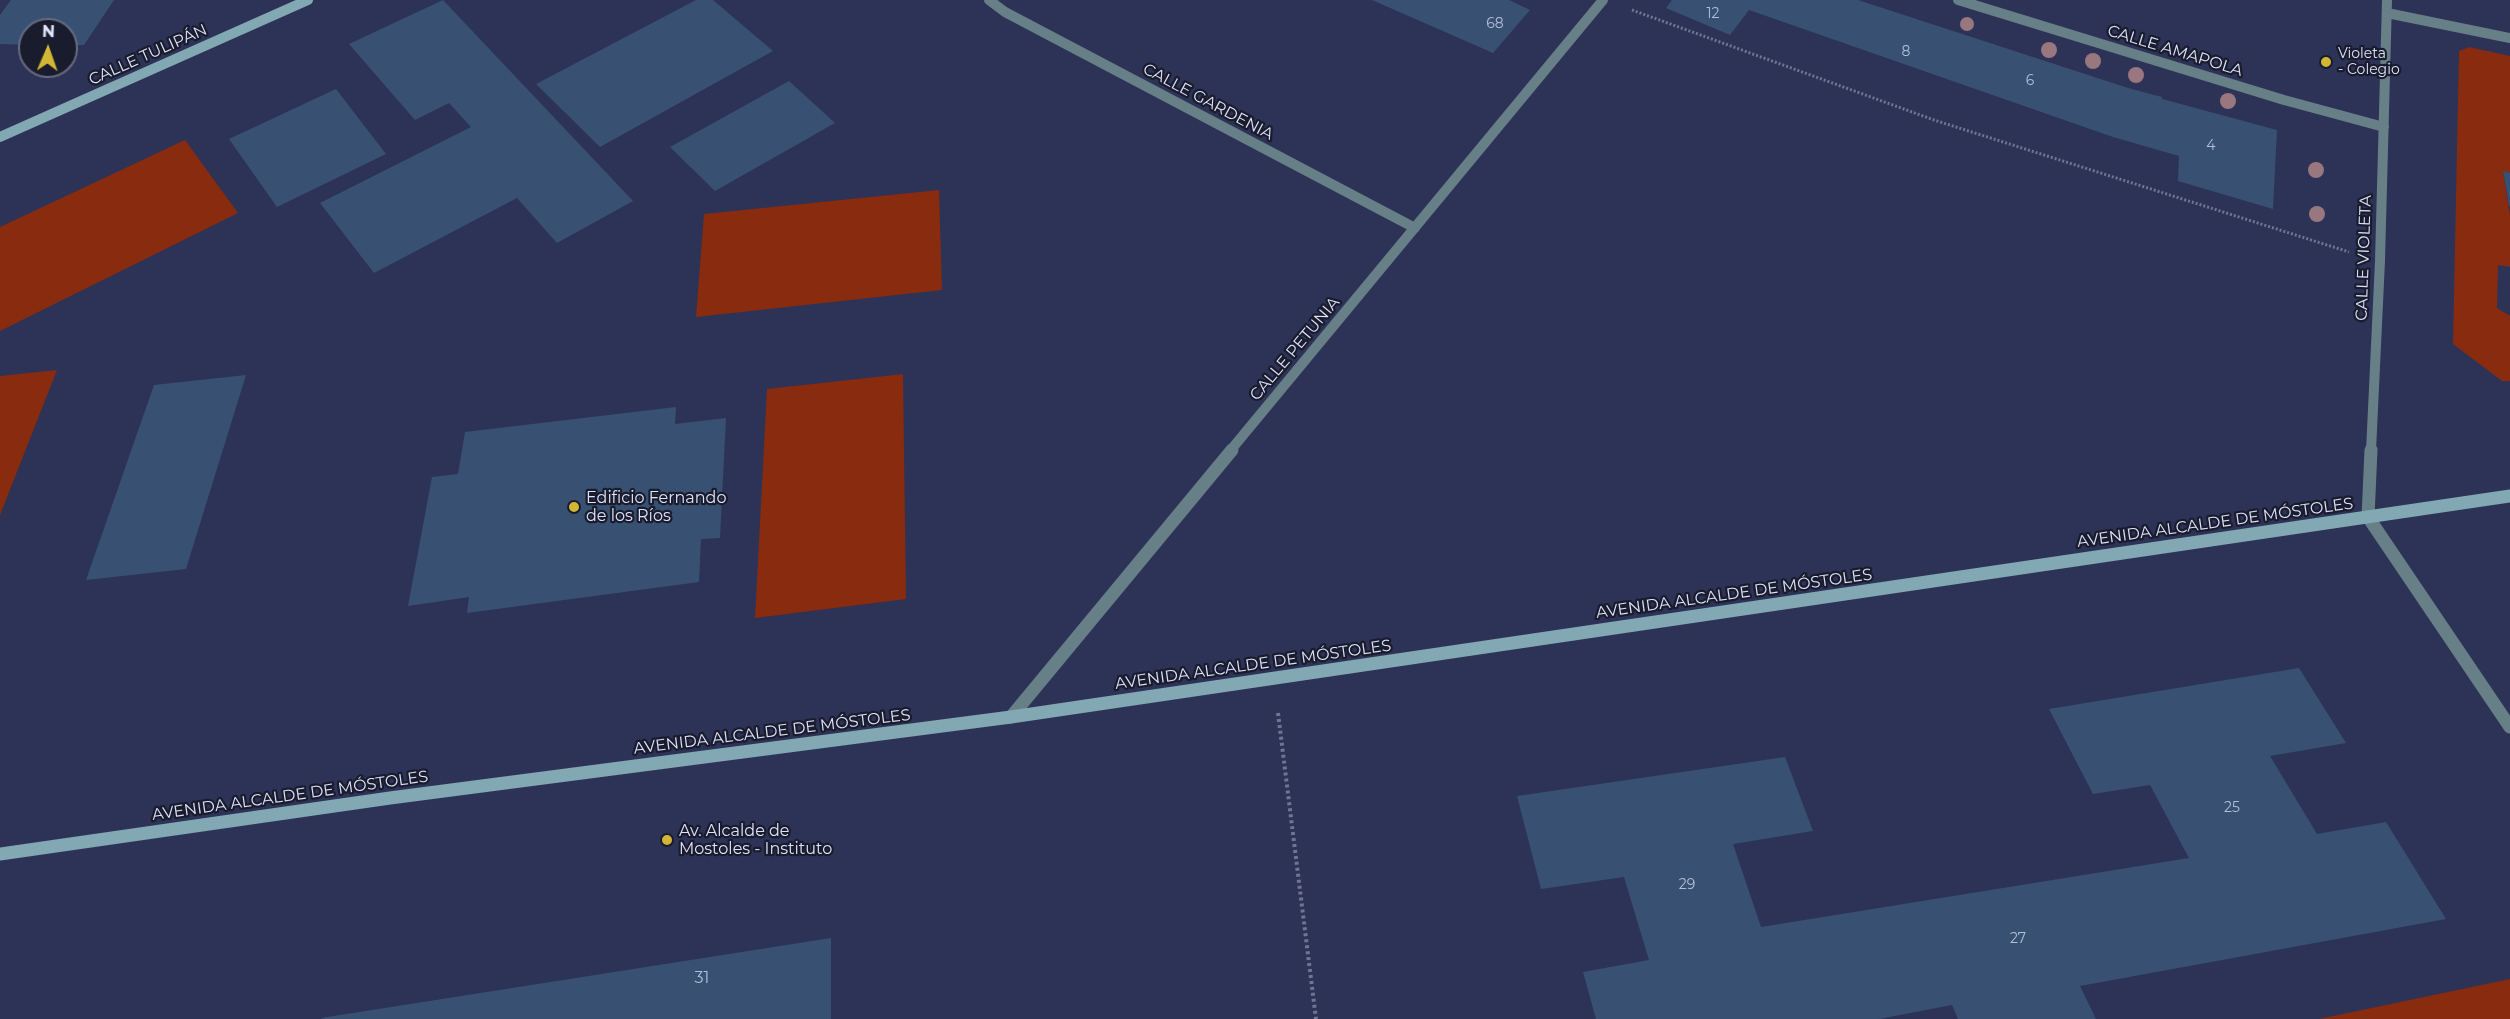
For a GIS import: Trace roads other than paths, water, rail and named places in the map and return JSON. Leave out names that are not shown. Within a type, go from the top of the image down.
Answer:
[{"type":"street","name":"CALLE TULIPÁN","points":[[0,137],[308,0]]},
{"type":"street","name":"CALLE GARDENIA","points":[[989,0],[1005,12],[1415,228]]},
{"type":"street","name":"CALLE PETUNIA","points":[[1011,717],[1603,0]]},
{"type":"street","name":"CALLE AMAPOLA","points":[[1958,0],[2283,100],[2384,127]]},
{"type":"street","name":"CALLE VIOLETA","points":[[2368,517],[2380,261],[2387,0]]},
{"type":"street","points":[[2387,13],[2510,38]]},
{"type":"street","name":"AVENIDA ALCALDE DE MÓSTOLES","points":[[0,854],[402,796],[1011,717],[2510,496]]},
{"type":"street","points":[[2368,517],[2510,727]]},
{"type":"place","name":"Violeta - Colegio","points":[[2326,62]]},
{"type":"place","name":"Edificio Fernando de los Ríos","points":[[574,507]]},
{"type":"place","name":"Av. Alcalde de Mostoles - Instituto","points":[[667,840]]}]
